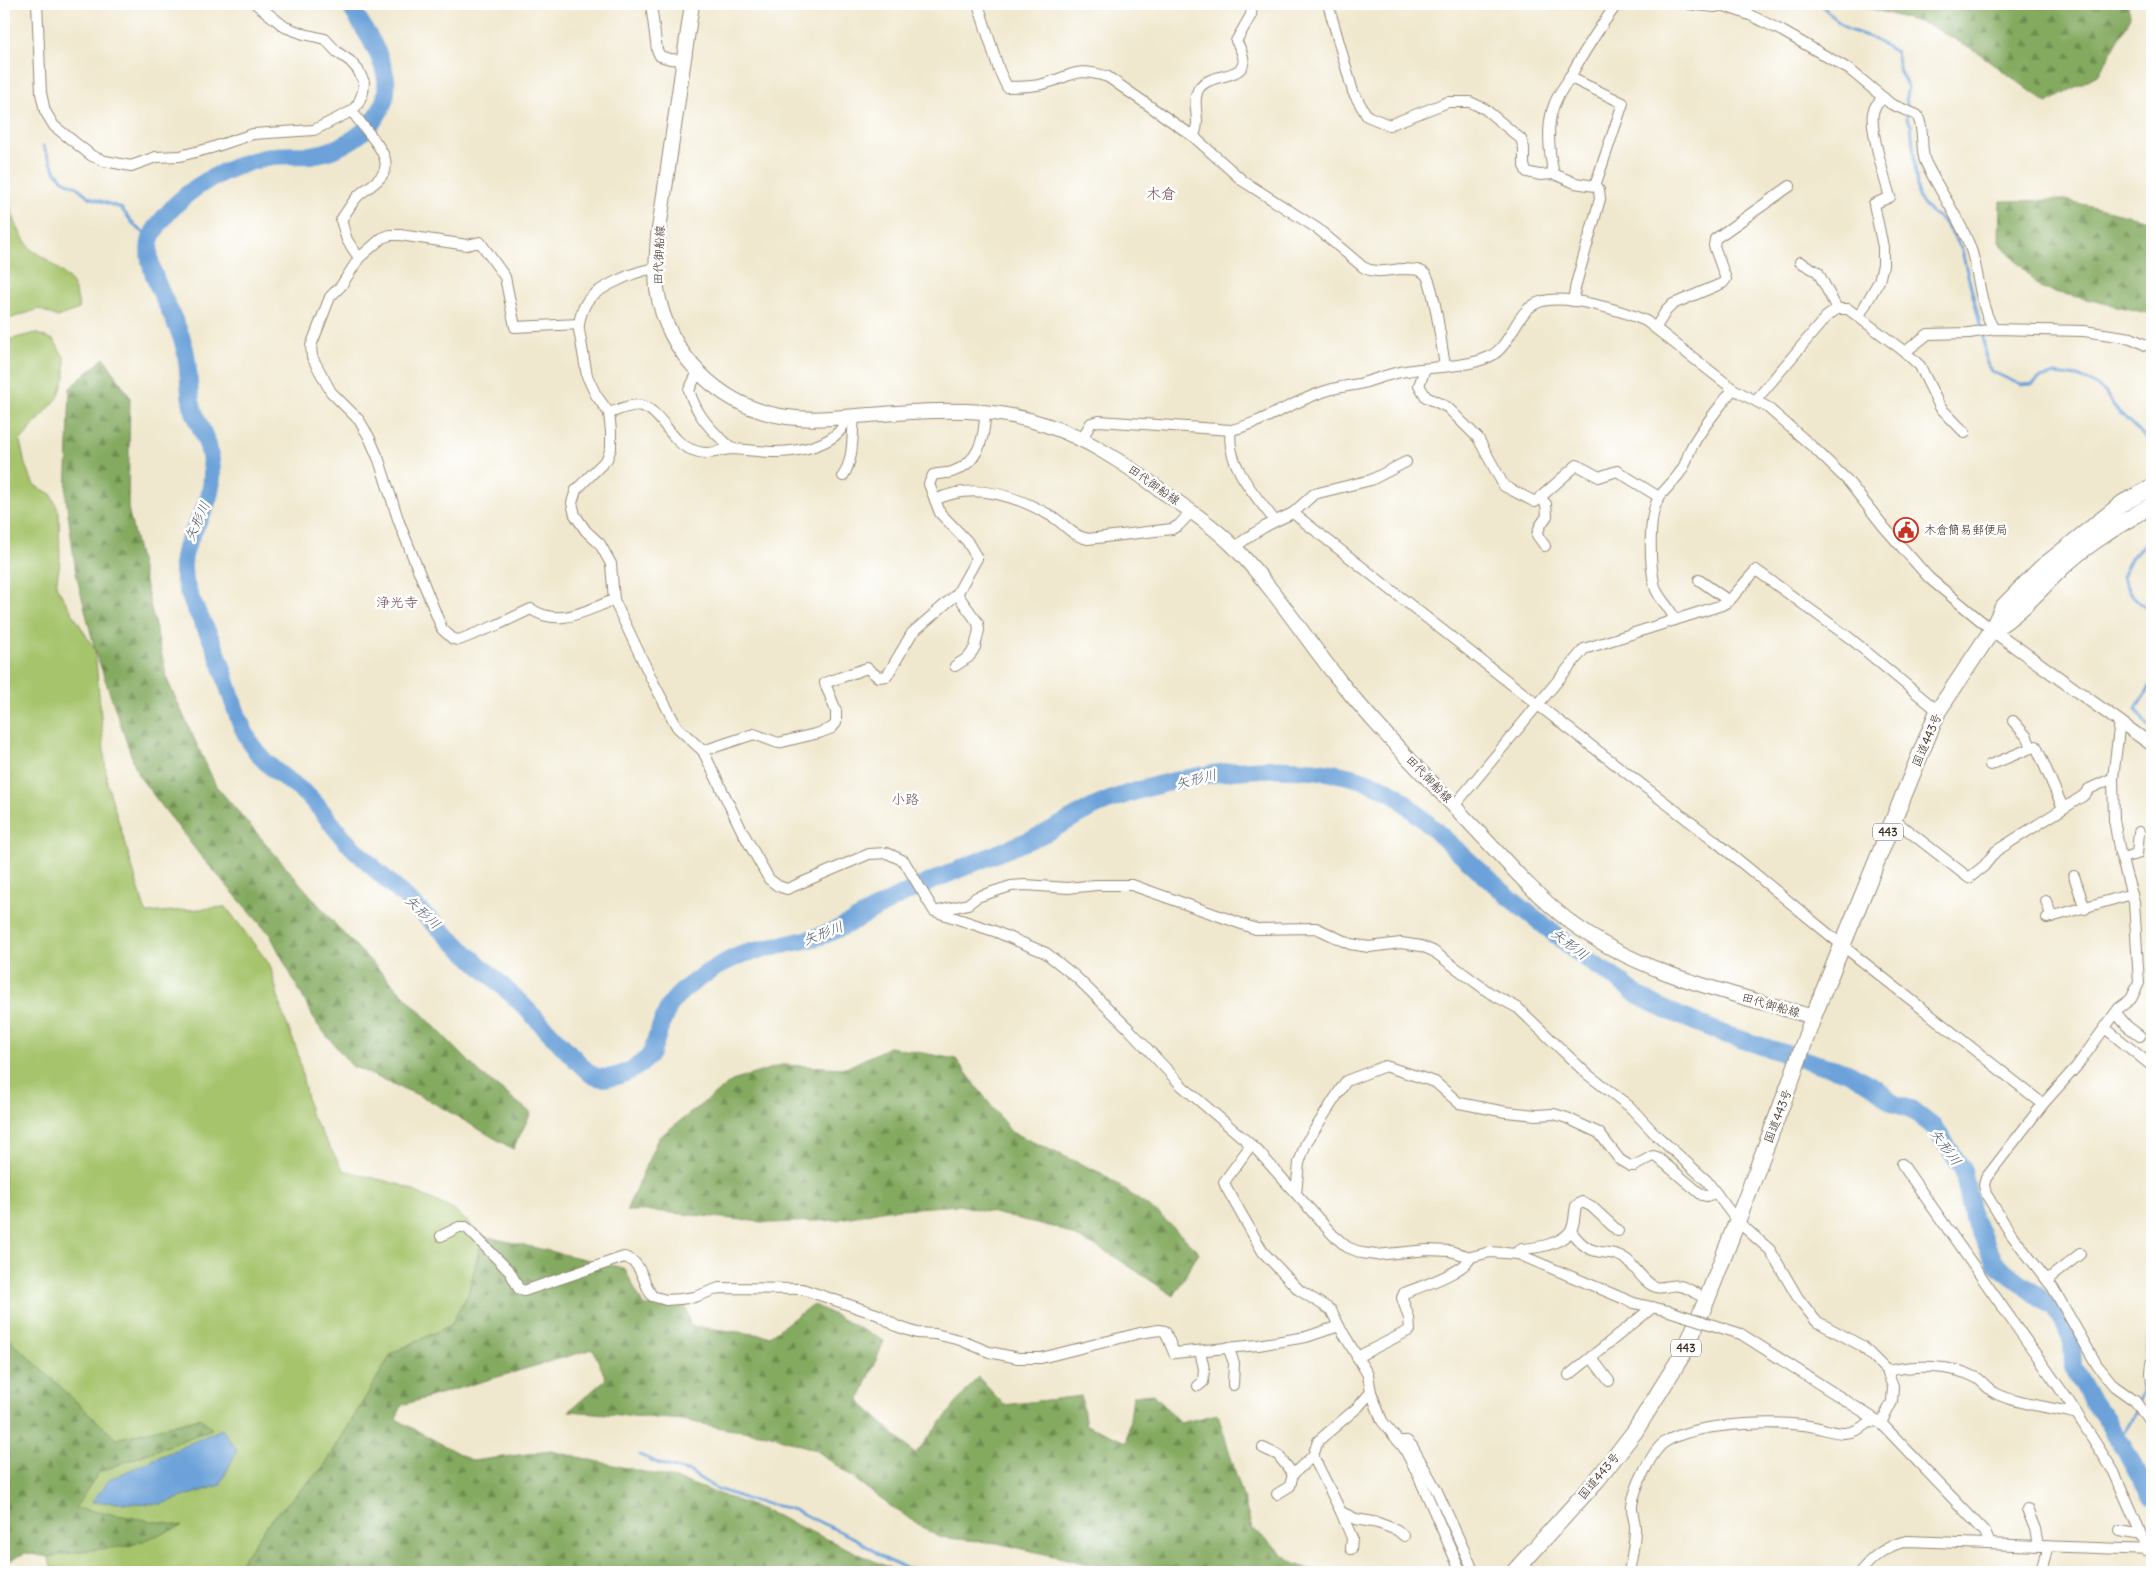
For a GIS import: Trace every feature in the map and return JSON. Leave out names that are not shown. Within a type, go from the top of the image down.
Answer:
[{"type":"highway","name":"国道443号","points":[[1514,1572],[1597,1480],[1635,1431],[1684,1352],[1737,1222],[1813,1017],[1938,711],[1992,630],[2003,607],[2040,569],[2123,503],[2152,487]]},
{"type":"highway","name":"国道443号","points":[[1992,630],[2013,617],[2070,560],[2152,504]]},
{"type":"main road","name":"田代御船線","points":[[692,4],[658,236],[656,268],[657,290],[671,334],[681,352],[698,372],[721,391],[753,409],[786,417],[850,417],[932,410],[985,412],[1012,416],[1082,438],[1192,511],[1235,548],[1274,591],[1335,675],[1376,722],[1529,885],[1568,921],[1618,953],[1664,973],[1813,1017]]},
{"type":"street","points":[[37,4],[42,93],[45,111],[54,126],[92,156],[105,161],[131,166],[156,157],[180,156],[211,148],[253,134],[314,130],[352,111],[358,104],[363,92],[364,82],[358,70],[325,39],[285,27],[256,4]]},
{"type":"street","points":[[651,4],[657,50],[660,56],[683,60]]},
{"type":"street","points":[[978,4],[998,70],[1007,87],[1042,84],[1079,71],[1108,77],[1194,137],[1243,180],[1318,229],[1363,267],[1370,271],[1378,272],[1396,269],[1419,270],[1426,276],[1433,296],[1445,366]]},
{"type":"street","points":[[1194,137],[1198,124],[1196,102],[1198,91],[1205,82],[1234,74],[1242,64],[1244,58],[1236,40],[1251,15],[1252,4]]},
{"type":"street","points":[[1328,4],[1353,92],[1367,116],[1389,125],[1448,102],[1470,102],[1485,109],[1521,139],[1524,148],[1524,166],[1527,172],[1554,174],[1575,183],[1595,186],[1599,190],[1600,199],[1576,284],[1574,301]]},
{"type":"street","points":[[1554,174],[1551,159],[1550,119],[1554,104],[1569,77],[1617,4]]},
{"type":"street","points":[[1688,4],[1715,7],[1723,4],[1750,15],[1815,49],[1850,70],[1884,98],[1899,108],[1912,112],[1919,119],[1922,152],[1925,161],[1968,242],[1978,275],[1983,306],[1992,330]]},
{"type":"street","points":[[1569,77],[1623,103],[1595,186]]},
{"type":"street","points":[[1859,316],[1879,280],[1884,255],[1880,226],[1874,204],[1890,198],[1881,164],[1872,114],[1876,105],[1884,98]]},
{"type":"street","points":[[352,111],[378,146],[385,159],[386,170],[381,180],[358,196],[341,220],[347,240],[359,258]]},
{"type":"street","points":[[1656,327],[1673,304],[1723,283],[1726,279],[1714,246],[1715,239],[1790,186]]},
{"type":"street","points":[[578,324],[515,327],[505,277],[480,242],[467,245],[390,235],[382,238],[359,258],[330,297],[311,346],[312,357],[331,392],[359,420],[369,437],[399,522],[442,629],[453,639],[459,640],[531,609],[542,617],[563,618],[614,600]]},
{"type":"street","points":[[1800,262],[1818,272],[1838,309]]},
{"type":"street","points":[[656,268],[633,273],[586,302],[578,324],[587,376],[596,395],[609,413],[611,448],[607,459],[576,490],[572,503],[575,515],[586,531],[600,544],[611,564],[614,600],[652,680],[677,727],[703,752],[742,831],[769,879],[778,886],[787,889],[869,854],[887,852],[896,856],[907,865],[934,909],[955,919],[1028,944],[1046,953],[1076,978],[1128,1028],[1182,1086],[1251,1144],[1333,1236],[1347,1247],[1362,1253],[1376,1255],[1426,1250],[1450,1251],[1471,1257],[1490,1252],[1518,1254],[1634,1303],[1669,1311],[1741,1334],[1881,1423],[1985,1532],[1990,1544]]},
{"type":"street","points":[[1082,438],[1091,423],[1099,421],[1231,430],[1249,426],[1271,417],[1298,401],[1329,390],[1406,371],[1483,359],[1496,352],[1505,343],[1528,307],[1536,303],[1553,300],[1574,301],[1632,314],[1656,327],[1733,389],[1756,400],[1788,425],[1847,480],[1884,527],[1929,578],[1992,630],[2151,742]]},
{"type":"street","points":[[1756,400],[1826,317],[1838,309],[1848,309],[1906,352],[1920,366],[1940,406],[1965,433]]},
{"type":"street","points":[[1906,352],[1928,334],[1969,333],[1992,330],[2084,331],[2130,338],[2152,348]]},
{"type":"street","points":[[1423,368],[1423,375],[1419,386],[1422,392],[1426,397],[1447,407],[1466,424],[1484,448],[1504,486],[1534,502],[1577,465],[1599,477],[1617,471],[1659,497]]},
{"type":"street","points":[[698,372],[689,390],[692,402],[706,425],[733,449]]},
{"type":"street","points":[[1674,619],[1667,604],[1658,594],[1650,558],[1653,520],[1659,497],[1683,467],[1691,448],[1733,389]]},
{"type":"street","points":[[609,413],[629,406],[640,405],[648,408],[680,444],[708,454],[733,449],[776,452],[798,450],[836,436],[850,417]]},
{"type":"street","points":[[703,752],[754,734],[778,743],[832,728],[836,723],[836,711],[825,683],[867,668],[878,677],[887,676],[912,634],[957,594],[977,558],[967,541],[944,518],[929,484],[930,477],[954,471],[970,462],[981,444],[985,412]]},
{"type":"street","points":[[843,476],[850,456],[850,417]]},
{"type":"street","points":[[1231,430],[1229,445],[1237,464],[1254,495],[1275,521]]},
{"type":"street","points":[[1235,548],[1244,540],[1275,521],[1293,513],[1314,494],[1371,480],[1406,462]]},
{"type":"street","points":[[935,500],[949,493],[963,491],[1003,494],[1054,517],[1072,534],[1088,539],[1172,529],[1180,525],[1192,511]]},
{"type":"street","points":[[1540,498],[1546,504],[1547,516],[1540,526],[1537,535],[1545,546]]},
{"type":"street","points":[[1293,513],[1714,840],[1843,946],[2043,1104]]},
{"type":"street","points":[[1454,806],[1584,649],[1630,636],[1729,601],[1756,570],[1851,639],[1938,711]]},
{"type":"street","points":[[1699,580],[1729,601]]},
{"type":"street","points":[[955,666],[969,657],[979,630],[978,623],[957,594]]},
{"type":"street","points":[[2013,721],[2027,737],[2031,748]]},
{"type":"street","points":[[2120,721],[2113,778],[2114,820],[2132,894],[2139,983],[2131,999],[2116,1013],[2077,1066],[2043,1104],[1986,1178],[1984,1185],[1986,1194],[2011,1234],[2047,1280],[2097,1365],[2114,1386],[2135,1401],[2152,1425]]},
{"type":"street","points":[[1990,765],[2036,746],[2062,808]]},
{"type":"street","points":[[1894,819],[1969,878],[1984,866],[1996,851],[2089,790],[2113,778]]},
{"type":"street","points":[[2122,858],[2137,854],[2139,832]]},
{"type":"street","points":[[2074,876],[2086,909]]},
{"type":"street","points":[[934,909],[968,904],[977,897],[1011,886],[1068,888],[1132,884],[1256,929],[1316,928],[1350,944],[1369,947],[1401,943],[1421,946],[1433,952],[1490,993],[1518,1008],[1587,1074],[1628,1106],[1656,1135],[1707,1181],[1737,1222],[1770,1250],[1798,1298],[1816,1321],[1862,1346],[1887,1371],[1893,1387],[1892,1402],[1881,1423]]},
{"type":"street","points":[[2046,901],[2049,917],[2086,909],[2132,894]]},
{"type":"street","points":[[2116,1013],[2127,1026],[2140,1036]]},
{"type":"street","points":[[2105,1028],[2152,1066]]},
{"type":"street","points":[[1296,1193],[1299,1162],[1306,1143],[1346,1081],[1385,1066],[1435,1082],[1459,1103],[1506,1112],[1536,1115],[1554,1114],[1567,1118],[1598,1133],[1624,1164],[1634,1166],[1653,1156],[1657,1157],[1702,1195],[1706,1196],[1716,1192]]},
{"type":"street","points":[[1251,1144],[1224,1182],[1226,1187],[1263,1252],[1299,1290],[1330,1310],[1368,1375],[1371,1392],[1382,1421],[1404,1448],[1429,1498],[1461,1572]]},
{"type":"street","points":[[1902,1164],[2077,1414],[2114,1472],[2149,1550]]},
{"type":"street","points":[[1518,1254],[1518,1251],[1522,1248],[1552,1243],[1571,1230],[1576,1206],[1582,1202],[1591,1206],[1618,1231]]},
{"type":"street","points":[[441,1236],[459,1227],[466,1227],[510,1272],[519,1289],[524,1291],[624,1257],[638,1265],[652,1296],[666,1300],[695,1297],[720,1288],[802,1289],[879,1315],[896,1326],[917,1333],[935,1334],[973,1344],[989,1352],[1018,1358],[1042,1358],[1140,1333],[1160,1330],[1165,1331],[1174,1353],[1306,1337],[1339,1326]]},
{"type":"street","points":[[1571,1230],[1587,1248],[1598,1253],[1619,1255],[1658,1288],[1682,1286],[1696,1296],[1707,1299]]},
{"type":"street","points":[[2047,1280],[2080,1254]]},
{"type":"street","points":[[1357,1357],[1410,1330],[1409,1318],[1402,1298],[1404,1293],[1454,1271],[1465,1265],[1471,1257]]},
{"type":"street","points":[[1569,1375],[1653,1307]]},
{"type":"street","points":[[1228,1347],[1234,1363],[1233,1385]]},
{"type":"street","points":[[1198,1386],[1203,1382],[1204,1369],[1200,1351]]},
{"type":"street","points":[[1591,1357],[1609,1381]]},
{"type":"street","points":[[1887,1371],[1908,1367],[1956,1370],[1977,1379],[1994,1393],[2077,1414]]},
{"type":"street","points":[[1277,1494],[1290,1486],[1293,1474],[1313,1456],[1318,1441],[1358,1407],[1371,1392]]},
{"type":"street","points":[[1629,1572],[1633,1554],[1635,1526],[1632,1505],[1646,1467],[1654,1452],[1665,1442],[1708,1428],[1752,1424],[1804,1425],[1832,1432],[1851,1433],[1858,1431],[1870,1422],[1881,1423]]},
{"type":"street","points":[[1398,1441],[1407,1441],[1412,1446],[1437,1491],[1474,1572]]},
{"type":"street","points":[[1263,1448],[1278,1455],[1293,1474]]},
{"type":"street","points":[[1313,1456],[1352,1538],[1351,1549]]},
{"type":"street","points":[[2026,1510],[2043,1546],[2042,1567],[2039,1572]]},
{"type":"street","points":[[1341,1512],[1356,1520],[1378,1523],[1397,1530],[1404,1536]]},
{"type":"street","points":[[2120,1531],[2141,1535]]},
{"type":"street","points":[[1860,1572],[1872,1558],[1892,1545],[1906,1542],[2149,1550]]},
{"type":"green space","points":[[1855,4],[2127,4],[2131,17],[2099,74],[2047,103],[1976,51],[1929,25]]},
{"type":"green space","points":[[4,162],[11,208],[24,240],[31,249],[54,265],[70,281],[76,293],[79,309],[57,317],[39,309],[6,320],[4,314]]},
{"type":"green space","points":[[2065,200],[2152,221],[2152,314],[2042,289],[1999,242],[2000,201]]},
{"type":"green space","points":[[35,333],[54,340],[65,359],[65,377],[58,398],[20,441],[25,465],[34,485],[51,494],[59,512],[60,562],[56,586],[95,650],[107,783],[146,913],[226,907],[270,965],[282,1012],[297,1050],[310,1113],[343,1170],[401,1185],[454,1210],[483,1236],[468,1294],[451,1325],[392,1353],[325,1465],[271,1520],[234,1572],[52,1572],[49,1557],[181,1527],[74,1508],[99,1472],[212,1429],[200,1418],[116,1439],[4,1334],[4,341]]},
{"type":"green space","points":[[104,358],[130,397],[128,508],[168,682],[216,786],[342,932],[480,1073],[531,1113],[513,1149],[427,1099],[352,1066],[317,1024],[270,935],[199,854],[138,775],[95,650],[76,573],[66,498],[70,388]]},
{"type":"green space","points":[[889,1047],[956,1059],[1011,1132],[1101,1173],[1160,1215],[1199,1252],[1174,1296],[1109,1253],[1058,1228],[959,1205],[887,1210],[835,1220],[772,1223],[653,1211],[626,1211],[658,1138],[732,1081],[782,1065],[846,1068]]},
{"type":"green space","points":[[483,1236],[624,1268],[644,1306],[686,1305],[690,1326],[770,1336],[813,1304],[884,1341],[859,1401],[915,1454],[978,1377],[1004,1405],[1081,1396],[1086,1425],[1127,1442],[1133,1396],[1154,1394],[1180,1423],[1218,1414],[1252,1528],[1295,1564],[1317,1572],[1118,1572],[997,1543],[938,1537],[889,1505],[816,1450],[768,1434],[727,1429],[683,1420],[569,1411],[606,1379],[593,1349],[402,1405],[396,1419],[472,1461],[551,1451],[680,1480],[766,1511],[898,1572],[234,1572],[271,1520],[325,1465],[392,1353],[451,1325],[468,1294]]},
{"type":"green space","points":[[4,1334],[116,1439],[200,1418],[212,1429],[99,1472],[75,1508],[182,1526],[129,1546],[49,1557],[25,1553],[4,1564]]},
{"type":"water","points":[[222,1429],[237,1450],[220,1485],[161,1504],[92,1502],[110,1479]]},
{"type":"waterway","name":"矢形川","points":[[349,4],[376,50],[384,69],[386,94],[374,120],[352,140],[324,152],[310,155],[268,157],[226,171],[200,185],[177,203],[158,225],[151,238],[149,250],[154,276],[183,342],[187,357],[192,405],[210,455],[212,477],[207,503],[184,554],[183,565],[186,586],[215,648],[242,727],[256,751],[275,770],[309,797],[350,845],[519,1001],[592,1075],[600,1077],[617,1076],[641,1064],[652,1052],[665,1016],[675,998],[692,983],[723,963],[748,952],[830,933],[921,886],[1039,836],[1110,800],[1177,780],[1253,770],[1292,769],[1329,773],[1364,781],[1395,794],[1511,899],[1586,959],[1620,981],[1637,995],[1666,1010],[1724,1034],[1848,1072],[1876,1088],[1895,1104],[1911,1109],[1935,1128],[1963,1170],[1973,1218],[1996,1264],[2054,1308],[2072,1337],[2073,1367],[2091,1399],[2120,1441],[2152,1498]]},
{"type":"waterway","points":[[1820,4],[1846,29],[1870,37],[1896,52],[1900,72],[1908,87],[1906,96],[1907,107]]},
{"type":"waterway","points":[[1907,113],[1907,119],[1911,125],[1918,197],[1930,212],[1942,220],[1961,247],[1983,336],[1986,361],[1991,371],[2021,385],[2033,384],[2040,378],[2056,374],[2077,377],[2091,382],[2105,392],[2114,407],[2152,444]]},
{"type":"waterway","points":[[43,146],[56,172],[63,180],[77,187],[89,197],[121,208],[135,226],[151,238]]},
{"type":"waterway","points":[[2152,535],[2131,558],[2122,577],[2133,596],[2152,614]]},
{"type":"waterway","points":[[2152,683],[2136,709],[2146,724],[2152,728]]},
{"type":"waterway","points":[[2138,1403],[2143,1391],[2143,1371],[2152,1318]]},
{"type":"waterway","points":[[2120,1441],[2137,1409]]},
{"type":"waterway","points":[[640,1455],[660,1464],[690,1472],[715,1488],[749,1500],[792,1509],[856,1539],[887,1560],[915,1572]]},
{"type":"place","name":"木倉簡易郵便局","points":[[1906,530]]},
{"type":"district","name":"木倉","points":[[1161,194]]},
{"type":"district","name":"浄光寺","points":[[397,602]]},
{"type":"district","name":"小路","points":[[905,799]]}]
